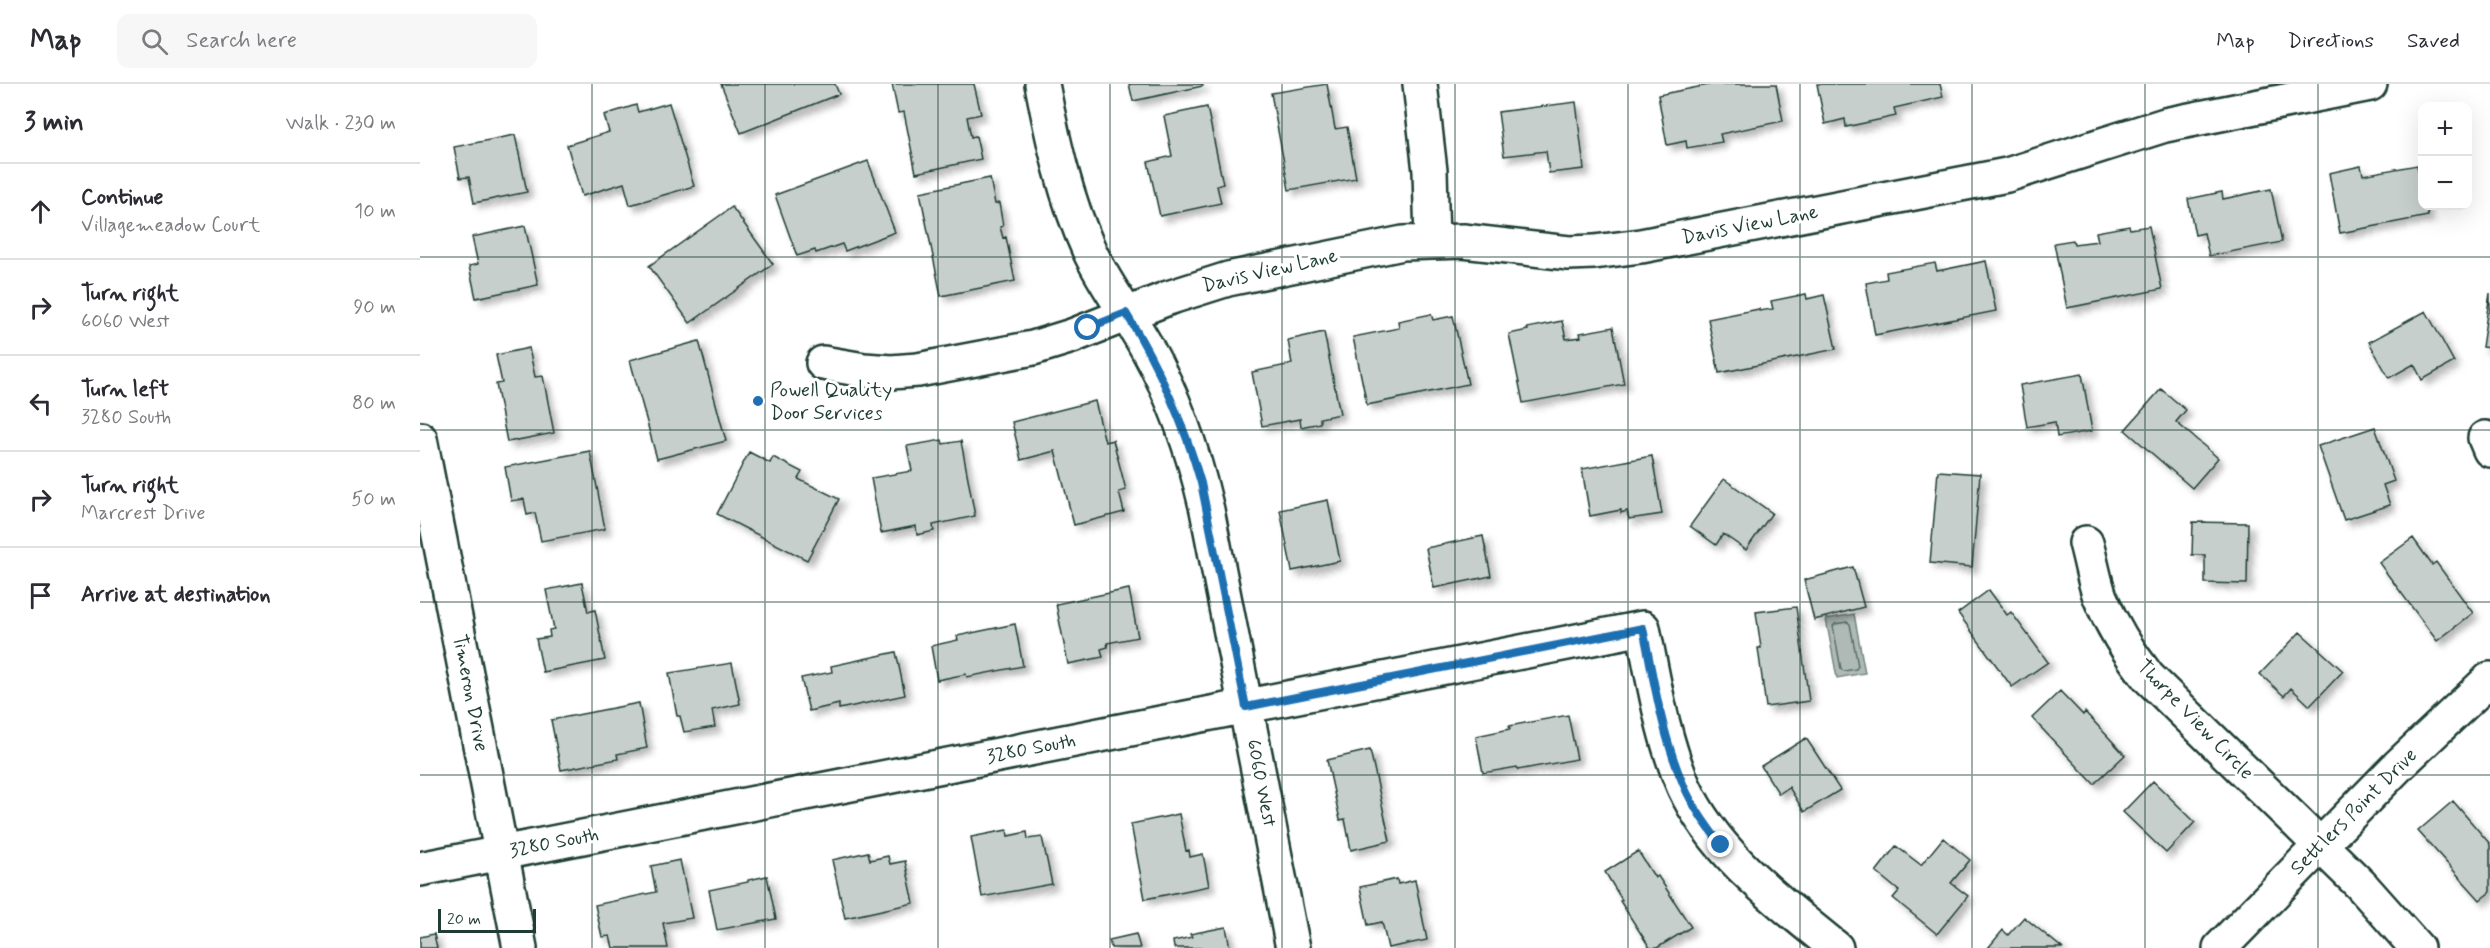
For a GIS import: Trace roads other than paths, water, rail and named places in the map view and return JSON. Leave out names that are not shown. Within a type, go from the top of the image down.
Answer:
[{"type":"street","name":"6060 West","points":[[1042,84],[1058,161],[1078,225],[1103,279],[1126,313],[1156,367],[1192,452],[1207,510],[1293,948]]},
{"type":"street","points":[[1420,84],[1430,171],[1432,241]]},
{"type":"street","name":"Davis View Lane","points":[[823,363],[891,372],[918,369],[1052,343],[1126,313],[1198,288],[1257,272],[1374,248],[1432,241],[1463,241],[1569,253],[1641,246],[2007,175],[2146,129],[2329,88],[2370,84]]},
{"type":"street","name":"Timeron Drive","points":[[420,439],[520,948]]},
{"type":"street","name":"Thorpe View Circle","points":[[2086,543],[2099,595],[2109,618],[2142,669],[2166,696],[2361,885],[2417,948]]},
{"type":"street","name":"3280 South","points":[[420,869],[1643,628],[1671,754],[1685,788],[1702,819],[1743,869],[1836,948]]},
{"type":"street","name":"Settlers Point Drive","points":[[2220,948],[2320,844],[2490,679]]},
{"type":"water","points":[[1854,614],[1865,673],[1837,678],[1826,619]]},
{"type":"place","name":"Powell Quality Door Services","points":[[758,401]]}]
